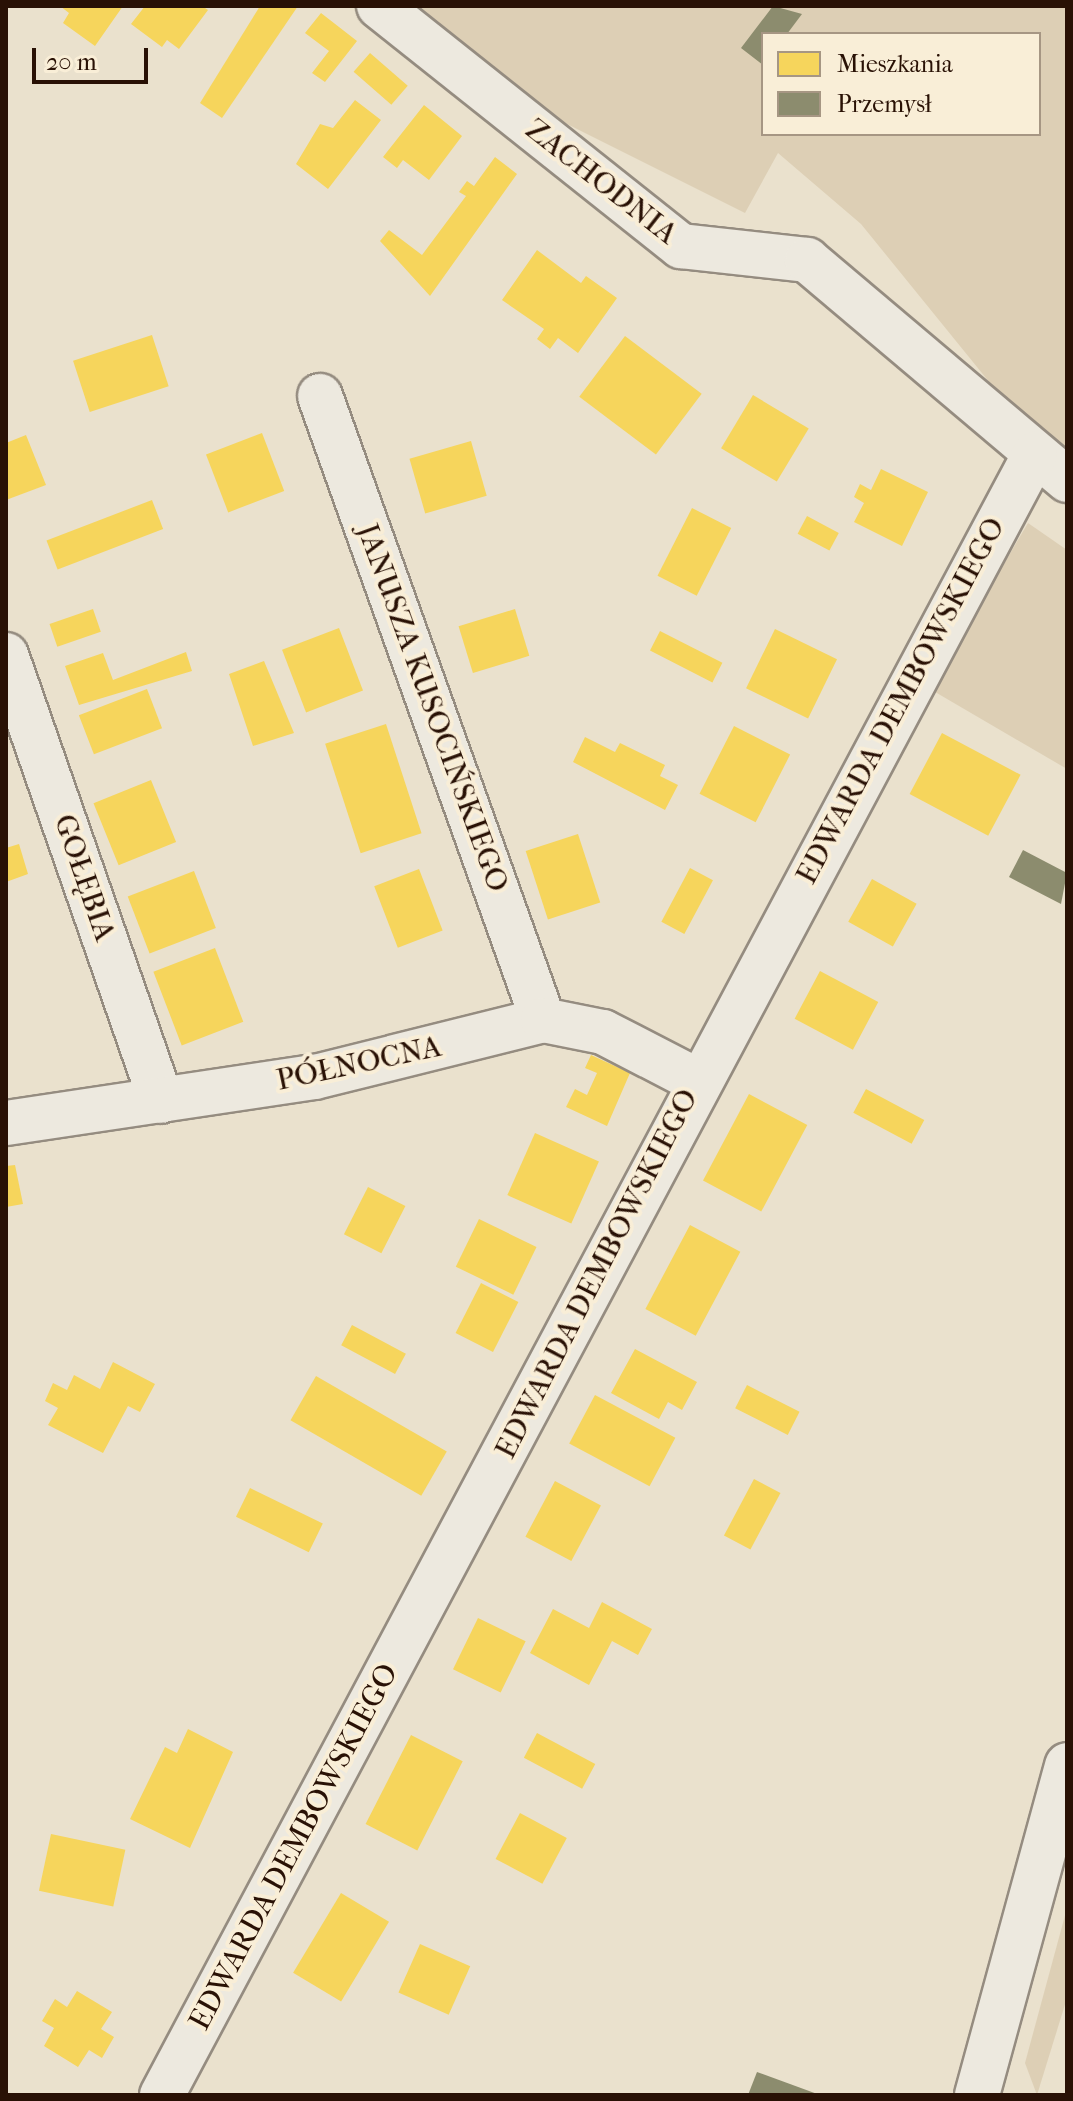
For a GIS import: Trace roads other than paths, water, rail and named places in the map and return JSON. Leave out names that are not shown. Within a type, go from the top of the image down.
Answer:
[{"type":"street","name":"ZACHODNIA","points":[[379,6],[681,246],[703,254],[807,260],[1051,467]]},
{"type":"street","name":"JANUSZA KUSOCIŃSKIEGO","points":[[320,396],[543,1020]]},
{"type":"street","name":"EDWARDA DEMBOWSKIEGO","points":[[162,2095],[698,1081],[1051,467]]},
{"type":"street","name":"GOŁĘBIA","points":[[6,655],[161,1101]]},
{"type":"street","name":"PÓŁNOCNA","points":[[6,1123],[315,1077],[543,1020],[603,1032],[698,1081]]},
{"type":"street","points":[[977,2095],[1067,1765]]}]
